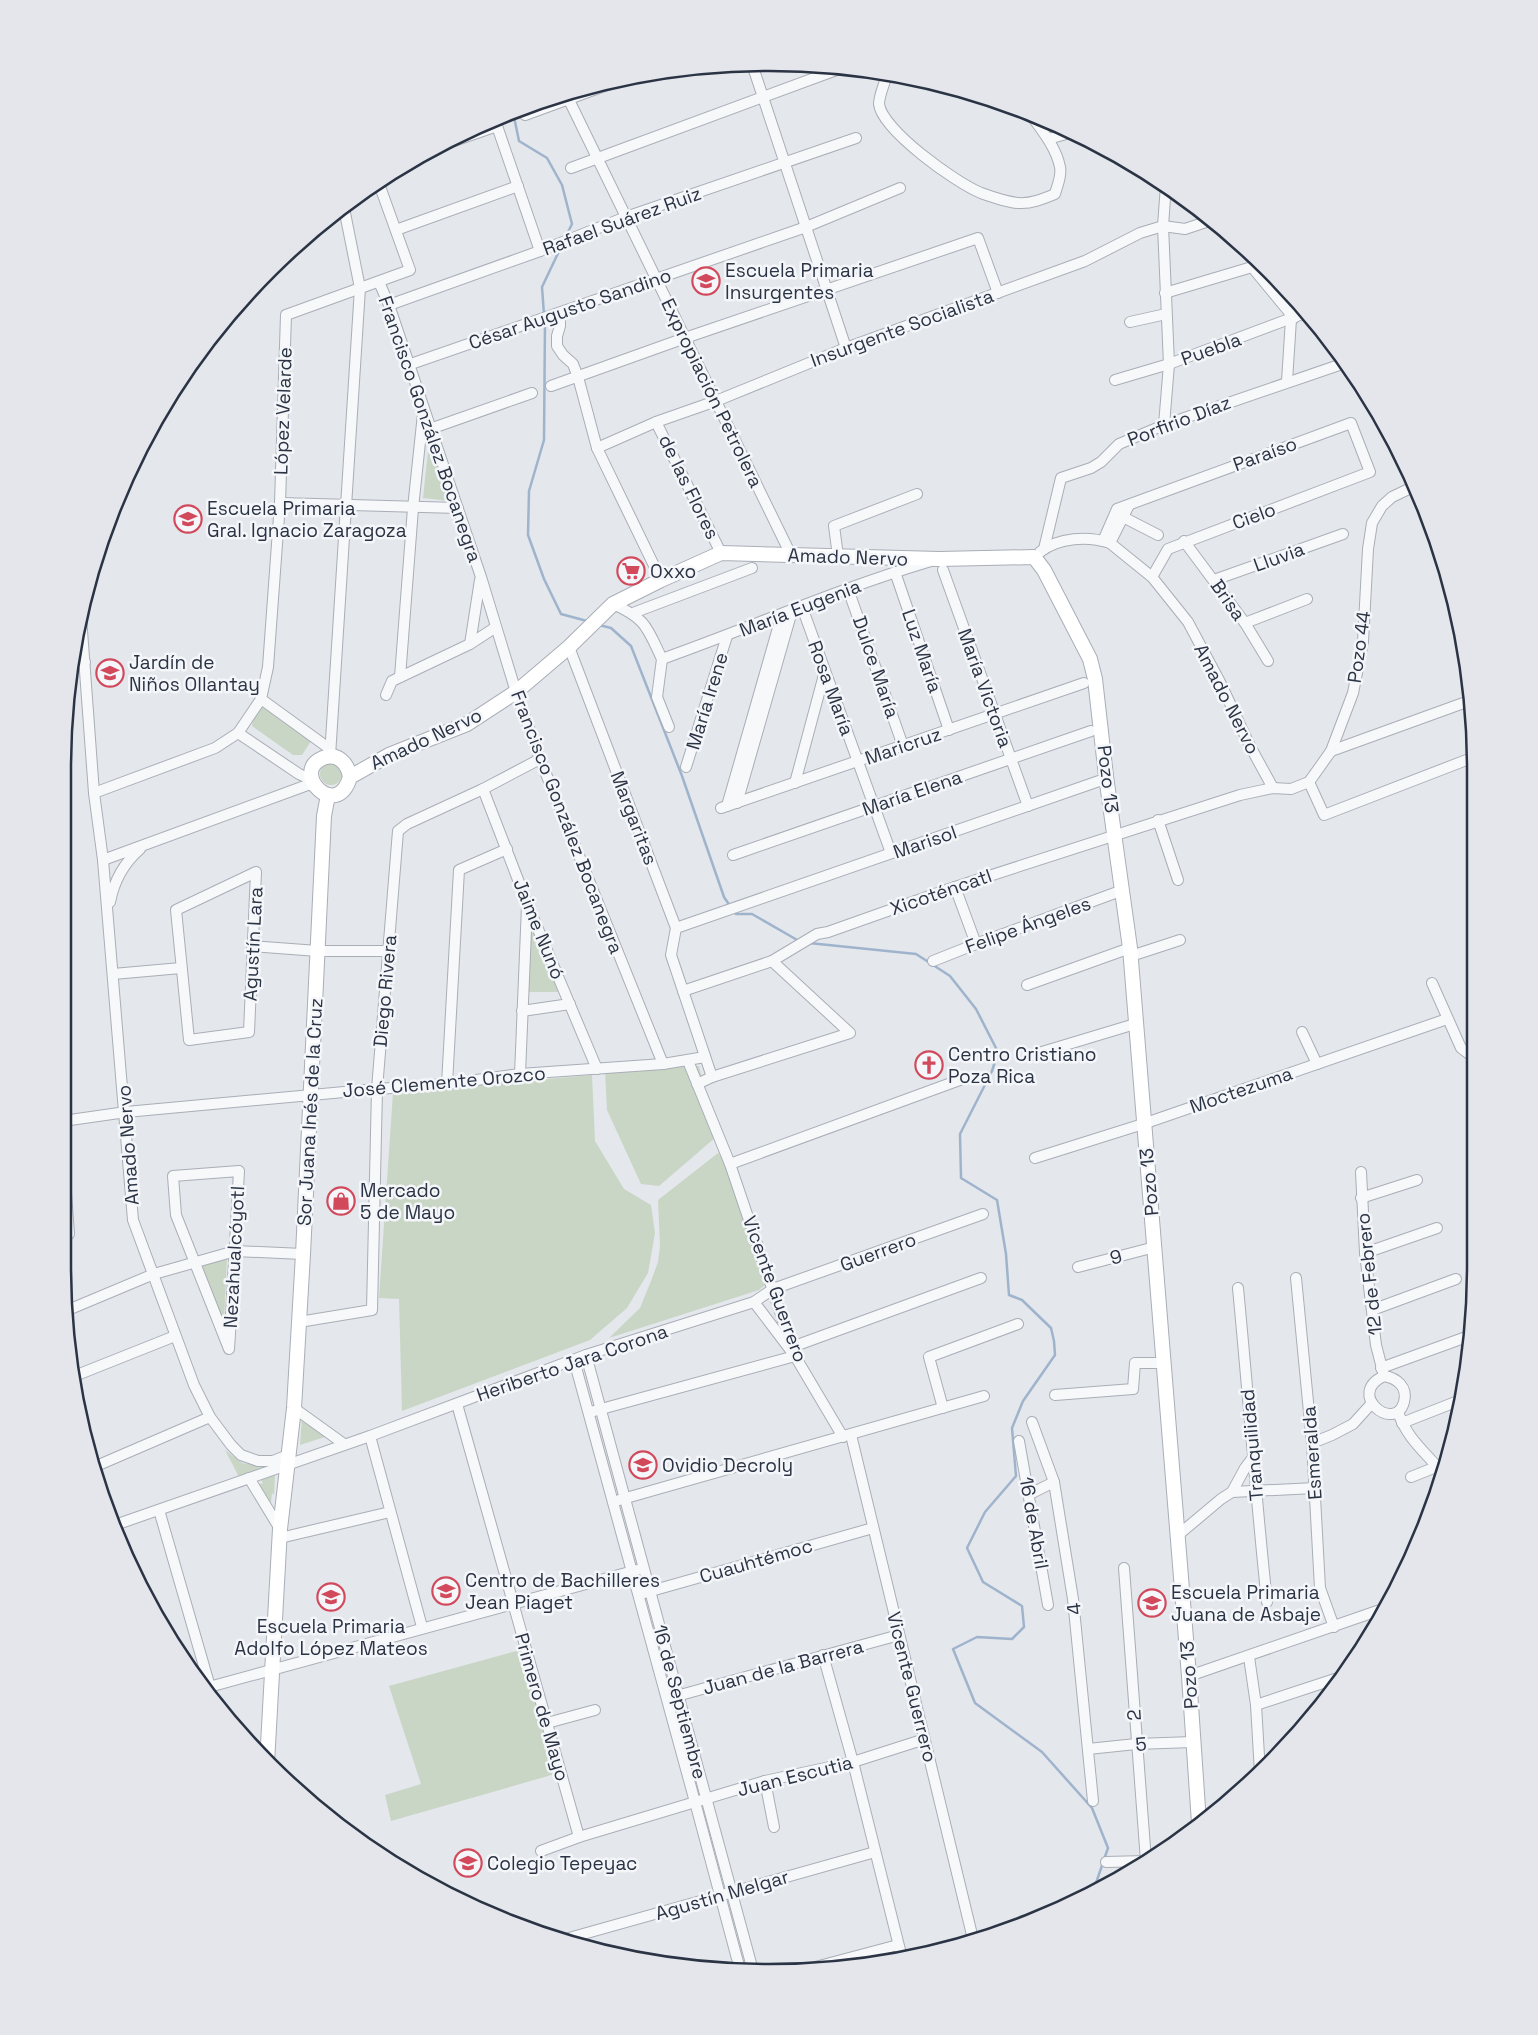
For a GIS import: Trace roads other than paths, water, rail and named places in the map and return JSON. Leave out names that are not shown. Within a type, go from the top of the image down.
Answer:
[{"type":"main road","name":"Amado Nervo","points":[[350,777],[390,755],[467,724],[516,692],[569,647],[613,604],[721,553],[838,556],[941,565],[1039,553]]},
{"type":"main road","name":"Pozo 13","points":[[1039,553],[1044,570],[1090,659],[1095,679],[1131,952],[1143,1124],[1155,1247],[1189,1676],[1198,1817]]},
{"type":"main road","name":"Amado Nervo","points":[[328,795],[336,794],[343,790],[348,784],[350,777],[344,762],[330,753]]},
{"type":"main road","points":[[328,795],[316,789],[311,774],[319,760],[330,753]]},
{"type":"main road","name":"Sor Juana Inés de la Cruz","points":[[268,1751],[280,1534],[294,1408],[324,816],[328,795]]},
{"type":"street","points":[[755,72],[846,348]]},
{"type":"street","points":[[571,168],[826,74]]},
{"type":"street","points":[[885,81],[879,103],[883,116],[919,153],[958,180],[980,192],[1018,203],[1031,202],[1054,194],[1059,179],[1060,167],[1048,139],[1038,125]]},
{"type":"street","name":"Expropiación Petrolera","points":[[569,101],[791,555]]},
{"type":"street","points":[[496,127],[540,251]]},
{"type":"street","points":[[1048,139],[1061,135]]},
{"type":"street","name":"Rafael Suárez Ruiz","points":[[389,305],[626,218],[856,138]]},
{"type":"street","points":[[396,230],[518,186]]},
{"type":"street","name":"César Augusto Sandino","points":[[408,365],[806,226],[900,188]]},
{"type":"street","points":[[360,288],[410,270],[381,189]]},
{"type":"street","points":[[1164,425],[1169,364],[1163,226],[1165,195]]},
{"type":"street","points":[[330,753],[360,288],[345,214]]},
{"type":"street","name":"Insurgente Socialista","points":[[597,448],[656,422],[716,401],[846,348],[1085,261],[1140,233],[1163,226],[1185,229],[1203,223]]},
{"type":"street","points":[[551,386],[978,238],[998,293]]},
{"type":"street","points":[[1165,293],[1252,266]]},
{"type":"street","points":[[1253,267],[1292,318],[1287,381]]},
{"type":"street","name":"Francisco González Bocanegra","points":[[379,282],[389,305],[458,508],[516,692],[540,760],[663,1064]]},
{"type":"street","name":"López Velarde","points":[[94,793],[214,748],[238,733],[261,699],[268,667],[280,503],[286,315],[360,288]]},
{"type":"street","points":[[556,314],[560,326],[557,346],[573,364],[597,448],[661,580]]},
{"type":"street","points":[[1130,322],[1166,314]]},
{"type":"street","name":"Puebla","points":[[1115,380],[1169,364],[1299,315]]},
{"type":"street","name":"Porfirio Díaz","points":[[1039,553],[1061,478],[1091,468],[1101,462],[1119,444],[1164,425],[1337,364]]},
{"type":"street","points":[[430,429],[532,393]]},
{"type":"street","points":[[400,677],[413,508],[424,411]]},
{"type":"street","name":"de las Flores","points":[[656,422],[721,553]]},
{"type":"street","name":"Paraíso","points":[[1106,542],[1117,509],[1351,422],[1370,472]]},
{"type":"street","name":"Cielo","points":[[1152,577],[1168,549],[1370,472]]},
{"type":"street","name":"Pozo 44","points":[[1309,782],[1331,751],[1353,693],[1363,642],[1368,549],[1372,523],[1382,506],[1392,497],[1408,489]]},
{"type":"street","points":[[838,556],[834,526],[917,494]]},
{"type":"street","points":[[280,503],[458,508]]},
{"type":"street","points":[[1106,542],[1129,505]]},
{"type":"street","points":[[1123,517],[1158,535]]},
{"type":"street","name":"Lluvia","points":[[1214,580],[1343,534]]},
{"type":"street","name":"Amado Nervo","points":[[1039,553],[1075,538],[1106,542],[1152,577],[1188,622],[1273,788]]},
{"type":"street","name":"Brisa","points":[[1184,542],[1214,580],[1268,661]]},
{"type":"street","name":"María Eugenia","points":[[662,659],[895,572],[941,565]]},
{"type":"street","name":"María Victoria","points":[[941,565],[1028,806]]},
{"type":"street","points":[[633,613],[752,568]]},
{"type":"street","name":"Luz María","points":[[895,572],[949,730]]},
{"type":"street","name":"Francisco González Bocanegra","points":[[470,644],[481,577]]},
{"type":"street","name":"Dulce María","points":[[848,589],[903,746]]},
{"type":"street","points":[[1245,624],[1307,599]]},
{"type":"street","points":[[613,604],[633,613],[646,626],[662,659],[657,696],[669,727]]},
{"type":"street","name":"Rosa María","points":[[802,607],[891,853]]},
{"type":"street","name":"Maricruz","points":[[787,613],[728,806],[1084,684]]},
{"type":"street","points":[[386,695],[392,681],[470,644],[496,627]]},
{"type":"street","name":"María Irene","points":[[686,766],[727,636]]},
{"type":"street","name":"Amado Nervo","points":[[83,643],[94,793],[103,860],[126,1112],[133,1220],[194,1385],[210,1417],[241,1455],[258,1461],[288,1460]]},
{"type":"street","name":"Margaritas","points":[[569,647],[676,928]]},
{"type":"street","points":[[80,662],[85,662]]},
{"type":"street","points":[[795,783],[825,671]]},
{"type":"street","points":[[261,699],[330,753]]},
{"type":"street","points":[[1331,751],[1463,703]]},
{"type":"street","name":"María Elena","points":[[733,855],[1091,731]]},
{"type":"street","points":[[238,733],[312,781]]},
{"type":"street","name":"Diego Rivera","points":[[299,1322],[372,1310],[377,1089],[398,831],[407,824],[540,760]]},
{"type":"street","points":[[1273,788],[1291,789],[1309,782],[1324,815],[1467,761]]},
{"type":"street","points":[[103,860],[312,781]]},
{"type":"street","name":"Marisol","points":[[676,928],[1099,781]]},
{"type":"street","name":"Xicoténcatl","points":[[772,961],[817,934],[828,932],[955,887],[1158,820],[1240,795],[1273,788]]},
{"type":"street","name":"Jaime Nunó","points":[[483,789],[527,903],[597,1069]]},
{"type":"street","points":[[1158,820],[1178,880]]},
{"type":"street","points":[[108,913],[114,884],[132,856],[146,844]]},
{"type":"street","points":[[448,1084],[459,870],[507,849]]},
{"type":"street","name":"Agustín Lara","points":[[256,872],[252,946],[249,1032],[189,1040],[180,968],[176,910],[256,872]]},
{"type":"street","points":[[955,887],[976,944]]},
{"type":"street","name":"Felipe Ángeles","points":[[933,961],[1123,890]]},
{"type":"street","points":[[520,1074],[527,903]]},
{"type":"street","points":[[676,928],[671,955],[712,1077]]},
{"type":"street","points":[[1027,985],[1131,952],[1180,940]]},
{"type":"street","points":[[252,946],[318,951],[388,951]]},
{"type":"street","points":[[683,991],[772,961],[850,1033],[712,1077],[697,1084]]},
{"type":"street","points":[[114,974],[180,968]]},
{"type":"street","points":[[1432,983],[1461,1048],[1467,1052]]},
{"type":"street","points":[[522,1011],[570,1004]]},
{"type":"street","name":"Moctezuma","points":[[1034,1158],[1143,1124],[1447,1019]]},
{"type":"street","points":[[1032,1055],[1135,1024]]},
{"type":"street","points":[[1302,1032],[1317,1064]]},
{"type":"street","name":"José Clemente Orozco","points":[[71,1120],[126,1112],[448,1084],[520,1074],[663,1064],[705,1057]]},
{"type":"street","name":"Vicente Guerrero","points":[[688,1061],[730,1164],[794,1351]]},
{"type":"street","points":[[730,1164],[965,1078]]},
{"type":"street","name":"Nezahualcóyotl","points":[[239,1171],[234,1251],[229,1349],[176,1216],[173,1176],[239,1171]]},
{"type":"street","name":"12 de Febrero","points":[[1361,1172],[1365,1253],[1376,1345],[1382,1372]]},
{"type":"street","points":[[1362,1198],[1416,1180]]},
{"type":"street","name":"Guerrero","points":[[773,1289],[982,1214]]},
{"type":"street","points":[[1365,1253],[1437,1228]]},
{"type":"street","name":"9","points":[[1078,1267],[1155,1247]]},
{"type":"street","points":[[73,1308],[154,1274],[234,1251],[303,1254]]},
{"type":"street","points":[[588,1412],[794,1351],[982,1278]]},
{"type":"street","name":"Esmeralda","points":[[1296,1278],[1312,1443],[1320,1588],[1334,1627]]},
{"type":"street","points":[[1372,1310],[1456,1279]]},
{"type":"street","name":"Tranquilidad","points":[[1238,1288],[1254,1456],[1255,1491],[1267,1602]]},
{"type":"street","name":"Heriberto Jara Corona","points":[[120,1523],[248,1478],[288,1460],[370,1436],[586,1355],[754,1302],[773,1289]]},
{"type":"street","name":"Vicente Guerrero","points":[[754,1302],[794,1351],[847,1436],[900,1635],[971,1934]]},
{"type":"street","points":[[943,1408],[929,1357],[1018,1324]]},
{"type":"street","points":[[80,1374],[175,1336]]},
{"type":"street","points":[[1382,1372],[1400,1381],[1404,1389],[1406,1397],[1398,1412],[1384,1414],[1372,1404],[1369,1395],[1371,1386],[1382,1372],[1463,1339]]},
{"type":"street","name":"16 de Septiembre","points":[[586,1355],[751,1963]]},
{"type":"street","name":"16 de Septiembre","points":[[574,1360],[696,1802],[737,1963]]},
{"type":"street","points":[[1055,1395],[1133,1389],[1135,1363],[1164,1363]]},
{"type":"street","points":[[613,1502],[984,1396]]},
{"type":"street","points":[[1402,1423],[1453,1403]]},
{"type":"street","name":"Primero de Mayo","points":[[457,1404],[579,1837]]},
{"type":"street","points":[[1312,1443],[1353,1424],[1372,1404]]},
{"type":"street","points":[[294,1408],[344,1444]]},
{"type":"street","points":[[1398,1412],[1412,1441],[1437,1465]]},
{"type":"street","points":[[100,1464],[210,1417]]},
{"type":"street","name":"4","points":[[1032,1422],[1054,1482],[1073,1599],[1093,1801]]},
{"type":"street","points":[[370,1436],[422,1627]]},
{"type":"street","name":"16 de Abril","points":[[1019,1441],[1030,1494],[1048,1604]]},
{"type":"street","points":[[1232,1492],[1244,1468],[1254,1456]]},
{"type":"street","points":[[1411,1477],[1437,1468]]},
{"type":"street","points":[[248,1478],[280,1534],[390,1512]]},
{"type":"street","points":[[1030,1494],[1054,1482]]},
{"type":"street","points":[[1177,1536],[1232,1492],[1315,1488]]},
{"type":"street","points":[[159,1510],[207,1679]]},
{"type":"street","name":"Cuauhtémoc","points":[[638,1594],[873,1528]]},
{"type":"street","name":"2","points":[[1124,1568],[1145,1853]]},
{"type":"street","points":[[212,1686],[422,1627],[644,1569]]},
{"type":"street","points":[[1189,1676],[1249,1657],[1375,1612]]},
{"type":"street","name":"Juan de la Barrera","points":[[667,1699],[900,1635]]},
{"type":"street","points":[[823,1655],[853,1762],[900,1949],[858,1958]]},
{"type":"street","points":[[1249,1657],[1256,1705],[1259,1762]]},
{"type":"street","points":[[1256,1705],[1330,1680]]},
{"type":"street","points":[[547,1723],[595,1710]]},
{"type":"street","name":"Juan Escutia","points":[[541,1851],[579,1837],[706,1798],[765,1781],[853,1762],[925,1739]]},
{"type":"street","name":"5","points":[[1088,1749],[1136,1744],[1194,1742]]},
{"type":"street","points":[[765,1781],[774,1827]]},
{"type":"street","name":"Agustín Melgar","points":[[575,1936],[875,1852]]},
{"type":"street","points":[[1106,1862],[1132,1861]]},
{"type":"waterway","points":[[515,119],[519,141],[547,158],[562,185],[572,224],[565,238]]},
{"type":"waterway","points":[[544,315],[542,287],[561,247]]},
{"type":"waterway","points":[[545,320],[544,440],[529,491],[528,535],[544,579],[561,614],[587,621]]},
{"type":"waterway","points":[[599,625],[611,628],[631,646],[682,776],[724,897],[730,906]]},
{"type":"waterway","points":[[733,910],[736,914],[752,914],[799,941]]},
{"type":"waterway","points":[[809,943],[916,954],[950,976],[976,1009],[998,1052],[992,1071],[960,1134],[961,1178],[997,1200],[1006,1254],[1009,1295],[1022,1300],[1051,1328],[1055,1355],[1023,1401],[1012,1428],[1016,1476],[985,1512],[967,1548],[983,1582],[1022,1606],[1024,1627],[1012,1639],[977,1637],[953,1649],[975,1703],[1042,1752],[1092,1808],[1108,1848],[1096,1882]]},
{"type":"place","name":"Escuela Primaria Insurgentes","points":[[706,281]]},
{"type":"place","name":"Escuela Primaria Gral. Ignacio Zaragoza","points":[[188,519]]},
{"type":"place","name":"Oxxo","points":[[631,571]]},
{"type":"place","name":"Jardín de Niños Ollantay","points":[[110,673]]},
{"type":"place","name":"Centro Cristiano Poza Rica","points":[[929,1065]]},
{"type":"place","name":"Mercado 5 de Mayo","points":[[341,1201]]},
{"type":"place","name":"Ovidio Decroly","points":[[643,1465]]},
{"type":"place","name":"Centro de Bachilleres Jean Piaget","points":[[446,1591]]},
{"type":"place","name":"Escuela Primaria Adolfo López Mateos","points":[[331,1597]]},
{"type":"place","name":"Escuela Primaria Juana de Asbaje","points":[[1152,1603]]},
{"type":"place","name":"Colegio Tepeyac","points":[[468,1863]]}]
